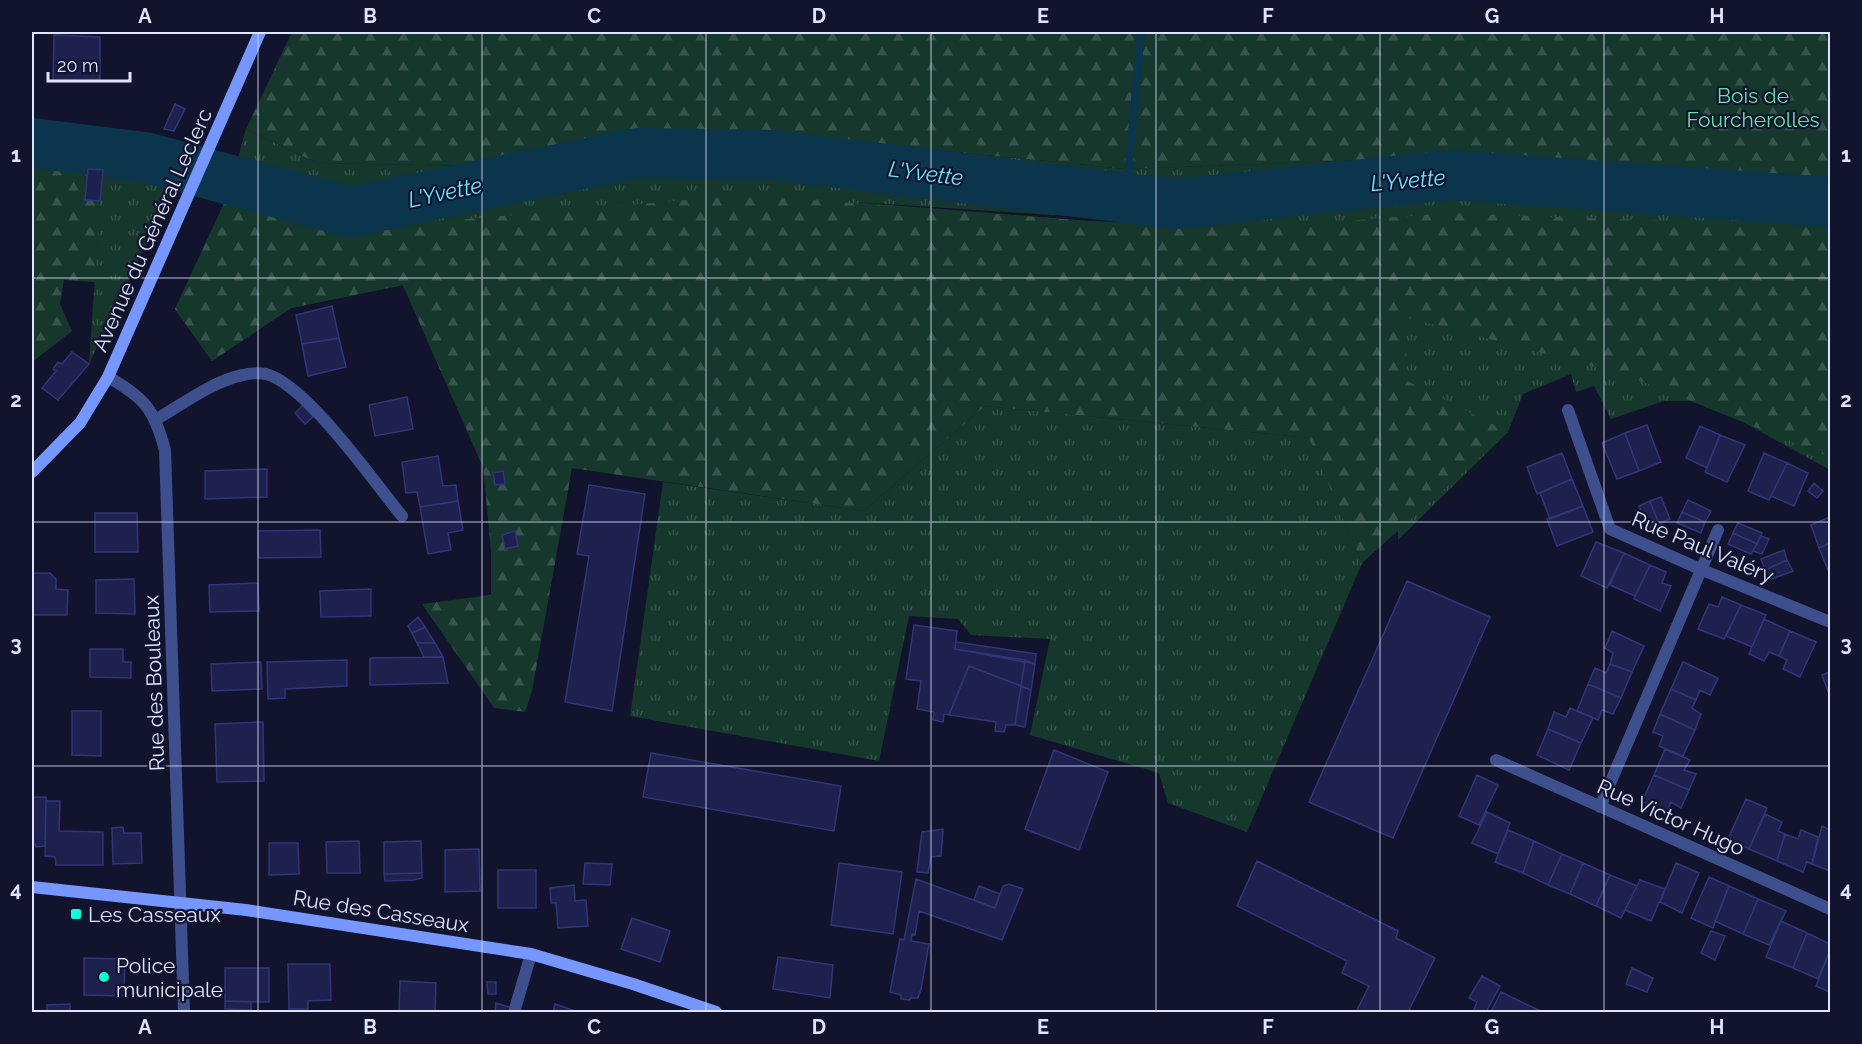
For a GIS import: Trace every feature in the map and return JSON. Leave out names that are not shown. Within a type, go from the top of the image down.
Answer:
[{"type":"street","name":"Avenue du Général Leclerc","points":[[32,472],[80,423],[108,377],[260,32]]},
{"type":"street","points":[[157,419],[227,379],[245,374],[266,374],[284,383],[310,405],[402,516]]},
{"type":"street","name":"Rue des Bouleaux","points":[[108,377],[134,393],[157,419],[165,450],[184,1012]]},
{"type":"street","name":"Rue Paul Valéry","points":[[1568,410],[1610,529],[1700,569],[1830,622]]},
{"type":"street","points":[[1600,807],[1718,530]]},
{"type":"street","name":"Rue Victor Hugo","points":[[1496,760],[1830,909]]},
{"type":"street","name":"Rue des Casseaux","points":[[32,887],[374,928],[531,954],[633,984],[716,1012]]},
{"type":"street","points":[[515,1009],[531,954]]},
{"type":"green space","name":"Bois de Fourcherolles","points":[[292,32],[1830,32],[1830,189],[1368,160],[1125,169],[856,142],[628,132],[469,166],[317,163],[246,129]]},
{"type":"green space","points":[[246,129],[317,163],[469,166],[628,132],[856,142],[1125,169],[1368,160],[1830,189],[1830,470],[1705,401],[1664,401],[1611,419],[1594,386],[1576,392],[1571,374],[1523,394],[1508,432],[1398,540],[1405,317],[612,266],[571,471],[483,467],[403,285],[291,308],[212,361],[175,309],[228,195]],"holes":[[[842,201],[1205,225],[1089,221]]]},
{"type":"green space","points":[[32,154],[103,157],[95,282],[64,280],[60,304],[72,331],[32,362]]},
{"type":"green space","points":[[103,157],[179,176],[89,364]]},
{"type":"green space","points":[[228,195],[421,223],[744,195],[1089,221],[1251,228],[1451,213],[1830,227],[1830,457],[1626,375],[1405,317],[1407,381],[1508,432],[1362,563],[1309,438],[985,406],[864,511],[572,468],[532,691],[525,712],[494,708],[422,604],[491,595],[491,551],[483,467],[403,285],[291,308],[212,361],[175,309]]},
{"type":"green space","points":[[985,406],[1310,438],[1362,563],[1247,832],[1168,803],[1159,773],[1030,735],[1050,639],[971,635],[958,619],[909,616],[879,761],[630,716],[663,482],[864,511]]},
{"type":"building","points":[[54,35],[100,37],[100,81],[53,80]]},
{"type":"building","points":[[175,104],[185,109],[174,131],[164,129]]},
{"type":"building","points":[[88,169],[103,170],[100,201],[85,200]]},
{"type":"building","points":[[332,306],[339,338],[302,344],[296,315]]},
{"type":"building","points":[[339,338],[346,367],[308,376],[302,344]]},
{"type":"building","points":[[72,352],[89,364],[58,400],[42,388],[56,371],[53,369],[58,362],[62,364]]},
{"type":"building","points":[[407,397],[413,429],[375,436],[369,405]]},
{"type":"building","points":[[303,405],[313,417],[305,424],[295,413]]},
{"type":"building","points":[[1647,425],[1661,462],[1639,471],[1625,433]]},
{"type":"building","points":[[1700,426],[1720,435],[1707,468],[1686,458]]},
{"type":"building","points":[[1625,433],[1639,471],[1617,479],[1602,443]]},
{"type":"building","points":[[1720,435],[1745,445],[1727,482],[1705,472]]},
{"type":"building","points":[[1562,453],[1572,479],[1537,494],[1527,467]]},
{"type":"building","points":[[1764,453],[1787,463],[1769,500],[1748,491]]},
{"type":"building","points":[[438,456],[443,486],[456,485],[458,501],[420,507],[417,492],[406,493],[402,462]]},
{"type":"building","points":[[1787,463],[1808,473],[1794,506],[1771,496]]},
{"type":"building","points":[[267,469],[267,497],[205,499],[205,471]]},
{"type":"building","points":[[503,471],[505,484],[495,485],[493,473]]},
{"type":"building","points":[[1572,479],[1583,506],[1550,519],[1540,493]]},
{"type":"building","points":[[1814,483],[1823,491],[1817,498],[1808,491]]},
{"type":"building","points":[[589,485],[645,494],[612,711],[565,702],[589,556],[577,554]]},
{"type":"building","points":[[1661,497],[1670,519],[1659,524],[1650,501]]},
{"type":"building","points":[[1688,500],[1711,511],[1705,522],[1682,512]]},
{"type":"building","points":[[458,501],[463,530],[448,533],[451,550],[428,554],[420,507]]},
{"type":"building","points":[[1650,501],[1659,524],[1648,529],[1639,506]]},
{"type":"building","points":[[1583,506],[1593,532],[1557,546],[1547,519]]},
{"type":"building","points":[[1682,512],[1705,522],[1701,533],[1677,523]]},
{"type":"building","points":[[95,513],[137,513],[138,552],[95,552]]},
{"type":"building","points":[[1830,517],[1830,543],[1819,548],[1811,525]]},
{"type":"building","points":[[1738,523],[1762,533],[1757,544],[1733,533]]},
{"type":"building","points":[[320,530],[321,557],[258,558],[258,531]]},
{"type":"building","points":[[515,531],[518,546],[505,549],[502,535]]},
{"type":"building","points":[[1733,533],[1757,544],[1751,554],[1728,544]]},
{"type":"building","points":[[1761,536],[1769,539],[1762,554],[1753,551]]},
{"type":"building","points":[[1596,542],[1624,553],[1607,588],[1581,576]]},
{"type":"building","points":[[1830,543],[1830,569],[1828,570],[1819,548]]},
{"type":"building","points":[[1784,550],[1787,560],[1765,570],[1761,559]]},
{"type":"building","points":[[1624,553],[1650,565],[1635,596],[1610,585]]},
{"type":"building","points":[[1787,560],[1793,571],[1769,580],[1765,570]]},
{"type":"building","points":[[1650,565],[1666,572],[1662,583],[1671,586],[1660,611],[1634,599]]},
{"type":"building","points":[[32,573],[50,573],[56,579],[56,589],[68,590],[67,615],[32,615]]},
{"type":"building","points":[[134,579],[135,614],[96,613],[96,580]]},
{"type":"building","points":[[1407,581],[1490,617],[1393,838],[1309,802]]},
{"type":"building","points":[[258,583],[259,611],[210,612],[209,585]]},
{"type":"building","points":[[371,589],[371,616],[321,617],[320,591]]},
{"type":"building","points":[[1722,597],[1741,605],[1724,639],[1698,629],[1709,604],[1718,607]]},
{"type":"building","points":[[1741,605],[1766,615],[1752,647],[1726,636]]},
{"type":"building","points":[[418,617],[425,627],[412,633],[408,626]]},
{"type":"building","points":[[1764,619],[1790,631],[1779,656],[1769,652],[1764,661],[1749,654]]},
{"type":"building","points":[[914,625],[957,631],[955,649],[1025,660],[1021,686],[969,666],[949,715],[944,714],[943,722],[933,720],[934,712],[917,709],[921,681],[906,679]]},
{"type":"building","points":[[425,627],[435,643],[417,643],[412,633]]},
{"type":"building","points":[[1612,631],[1644,646],[1632,672],[1610,664],[1613,653],[1605,648]]},
{"type":"building","points":[[1790,631],[1816,642],[1800,677],[1783,669],[1787,660],[1779,656]]},
{"type":"building","points":[[956,642],[1036,654],[1035,664],[955,649]]},
{"type":"building","points":[[417,643],[435,643],[443,657],[424,657]]},
{"type":"building","points":[[90,649],[123,649],[123,662],[131,662],[131,678],[90,677]]},
{"type":"building","points":[[443,657],[448,683],[370,685],[370,658]]},
{"type":"building","points":[[347,660],[347,686],[285,689],[285,698],[268,699],[267,662]]},
{"type":"building","points":[[1025,660],[1035,664],[1031,690],[1021,686]]},
{"type":"building","points":[[261,662],[262,689],[212,691],[211,664]]},
{"type":"building","points":[[1683,662],[1718,678],[1710,695],[1700,690],[1696,700],[1671,689]]},
{"type":"building","points":[[1610,664],[1632,672],[1621,698],[1588,684],[1595,668],[1606,673]]},
{"type":"building","points":[[969,666],[1021,686],[1015,725],[1006,725],[1004,732],[995,731],[996,722],[949,715]]},
{"type":"building","points":[[1830,672],[1830,697],[1822,675]]},
{"type":"building","points":[[1588,684],[1621,698],[1613,714],[1602,710],[1598,720],[1577,711]]},
{"type":"building","points":[[1021,686],[1031,690],[1025,727],[1015,725]]},
{"type":"building","points":[[1671,689],[1696,700],[1692,708],[1701,714],[1695,730],[1660,714]]},
{"type":"building","points":[[1570,708],[1593,718],[1581,743],[1548,729],[1554,712],[1566,717]]},
{"type":"building","points":[[72,711],[101,711],[101,756],[72,755]]},
{"type":"building","points":[[1660,714],[1695,730],[1683,756],[1659,746],[1663,736],[1653,732]]},
{"type":"building","points":[[263,722],[264,781],[217,782],[215,724]]},
{"type":"building","points":[[1548,729],[1581,743],[1569,770],[1537,755]]},
{"type":"building","points":[[1665,749],[1690,760],[1684,770],[1696,774],[1689,790],[1654,775]]},
{"type":"building","points":[[1054,750],[1108,772],[1079,850],[1025,829]]},
{"type":"building","points":[[651,753],[841,786],[834,831],[643,797]]},
{"type":"building","points":[[1477,775],[1498,785],[1479,825],[1459,816]]},
{"type":"building","points":[[1654,775],[1689,790],[1681,808],[1671,802],[1666,813],[1642,802]]},
{"type":"building","points":[[32,797],[46,797],[45,846],[36,847],[32,843]]},
{"type":"building","points":[[1746,799],[1767,808],[1749,849],[1728,839]]},
{"type":"building","points":[[46,801],[60,801],[59,831],[103,832],[103,865],[56,865],[55,857],[45,856]]},
{"type":"building","points":[[1487,812],[1510,823],[1498,854],[1472,843]]},
{"type":"building","points":[[1765,814],[1782,822],[1778,831],[1785,834],[1777,861],[1749,849]]},
{"type":"building","points":[[1822,826],[1830,830],[1830,871],[1812,864]]},
{"type":"building","points":[[123,827],[124,833],[141,833],[142,863],[113,864],[112,828]]},
{"type":"building","points":[[943,829],[941,856],[931,857],[928,873],[917,872],[922,832]]},
{"type":"building","points":[[1508,830],[1534,841],[1523,873],[1495,862]]},
{"type":"building","points":[[1801,830],[1818,837],[1812,864],[1807,862],[1803,872],[1777,861],[1785,834],[1798,839]]},
{"type":"building","points":[[359,841],[360,873],[327,873],[326,842]]},
{"type":"building","points":[[421,841],[422,873],[384,874],[384,842]]},
{"type":"building","points":[[1534,841],[1562,854],[1548,885],[1523,873]]},
{"type":"building","points":[[269,843],[298,843],[299,874],[269,875]]},
{"type":"building","points":[[479,849],[480,891],[445,892],[445,850]]},
{"type":"building","points":[[1562,854],[1583,863],[1570,894],[1548,885]]},
{"type":"building","points":[[1257,861],[1398,931],[1396,938],[1435,958],[1408,1012],[1356,1012],[1369,986],[1342,973],[1347,961],[1237,906]]},
{"type":"building","points":[[585,863],[612,864],[610,885],[583,884]]},
{"type":"building","points":[[839,863],[902,872],[893,934],[831,925]]},
{"type":"building","points":[[1583,863],[1610,875],[1596,906],[1570,894]]},
{"type":"building","points":[[1676,863],[1699,873],[1682,913],[1660,902]]},
{"type":"building","points":[[498,870],[536,870],[536,908],[498,908]]},
{"type":"building","points":[[422,873],[422,878],[414,880],[385,881],[384,874]]},
{"type":"building","points":[[1610,875],[1637,886],[1621,918],[1596,906]]},
{"type":"building","points":[[1709,877],[1729,886],[1713,928],[1691,918]]},
{"type":"building","points":[[916,879],[995,908],[1003,886],[1009,884],[1023,889],[1002,940],[919,911],[915,935],[912,934],[911,941],[929,944],[918,998],[910,1000],[901,999],[901,995],[890,992],[900,939],[904,940]]},
{"type":"building","points":[[1640,880],[1665,889],[1651,921],[1625,910]]},
{"type":"building","points":[[574,885],[575,901],[586,900],[588,926],[558,928],[556,903],[551,903],[550,888]]},
{"type":"building","points":[[979,886],[1000,894],[995,908],[974,900]]},
{"type":"building","points":[[1729,886],[1758,899],[1743,934],[1715,921]]},
{"type":"building","points":[[1758,899],[1786,911],[1769,945],[1743,934]]},
{"type":"building","points":[[632,918],[670,931],[660,962],[621,949]]},
{"type":"building","points":[[1781,921],[1807,933],[1793,968],[1766,957]]},
{"type":"building","points":[[1711,931],[1725,936],[1715,960],[1701,953]]},
{"type":"building","points":[[1807,933],[1830,944],[1830,950],[1818,979],[1793,968]]},
{"type":"building","points":[[1830,950],[1830,992],[1816,986]]},
{"type":"building","points":[[778,957],[833,965],[830,998],[773,989]]},
{"type":"building","name":"Police municipale","points":[[84,958],[125,959],[124,996],[84,995]]},
{"type":"building","points":[[288,964],[330,964],[331,1000],[308,1001],[308,1009],[289,1009]]},
{"type":"building","points":[[225,968],[269,968],[269,1002],[225,1001]]},
{"type":"building","points":[[1632,968],[1653,978],[1647,992],[1626,984]]},
{"type":"building","points":[[1482,976],[1500,986],[1486,1012],[1473,1012],[1477,1002],[1469,998]]},
{"type":"building","points":[[400,981],[436,983],[435,1012],[399,1012]]},
{"type":"building","points":[[487,982],[496,982],[496,994],[488,994]]},
{"type":"building","points":[[1501,992],[1534,1008],[1543,1012],[1491,1012]]},
{"type":"building","points":[[225,1001],[251,1002],[251,1010],[225,1009]]},
{"type":"building","points":[[496,1003],[526,1012],[495,1012]]},
{"type":"building","points":[[70,1004],[70,1012],[47,1012],[47,1005]]},
{"type":"building","points":[[555,1004],[578,1012],[553,1012]]},
{"type":"waterway","points":[[1126,198],[1141,32]]},
{"type":"waterway","name":"L'Yvette","points":[[32,143],[145,157],[350,212],[637,153],[773,155],[1175,204],[1450,175],[1830,202]]},
{"type":"place","name":"Les Casseaux","points":[[76,914]]},
{"type":"place","name":"Police municipale","points":[[104,977]]}]
